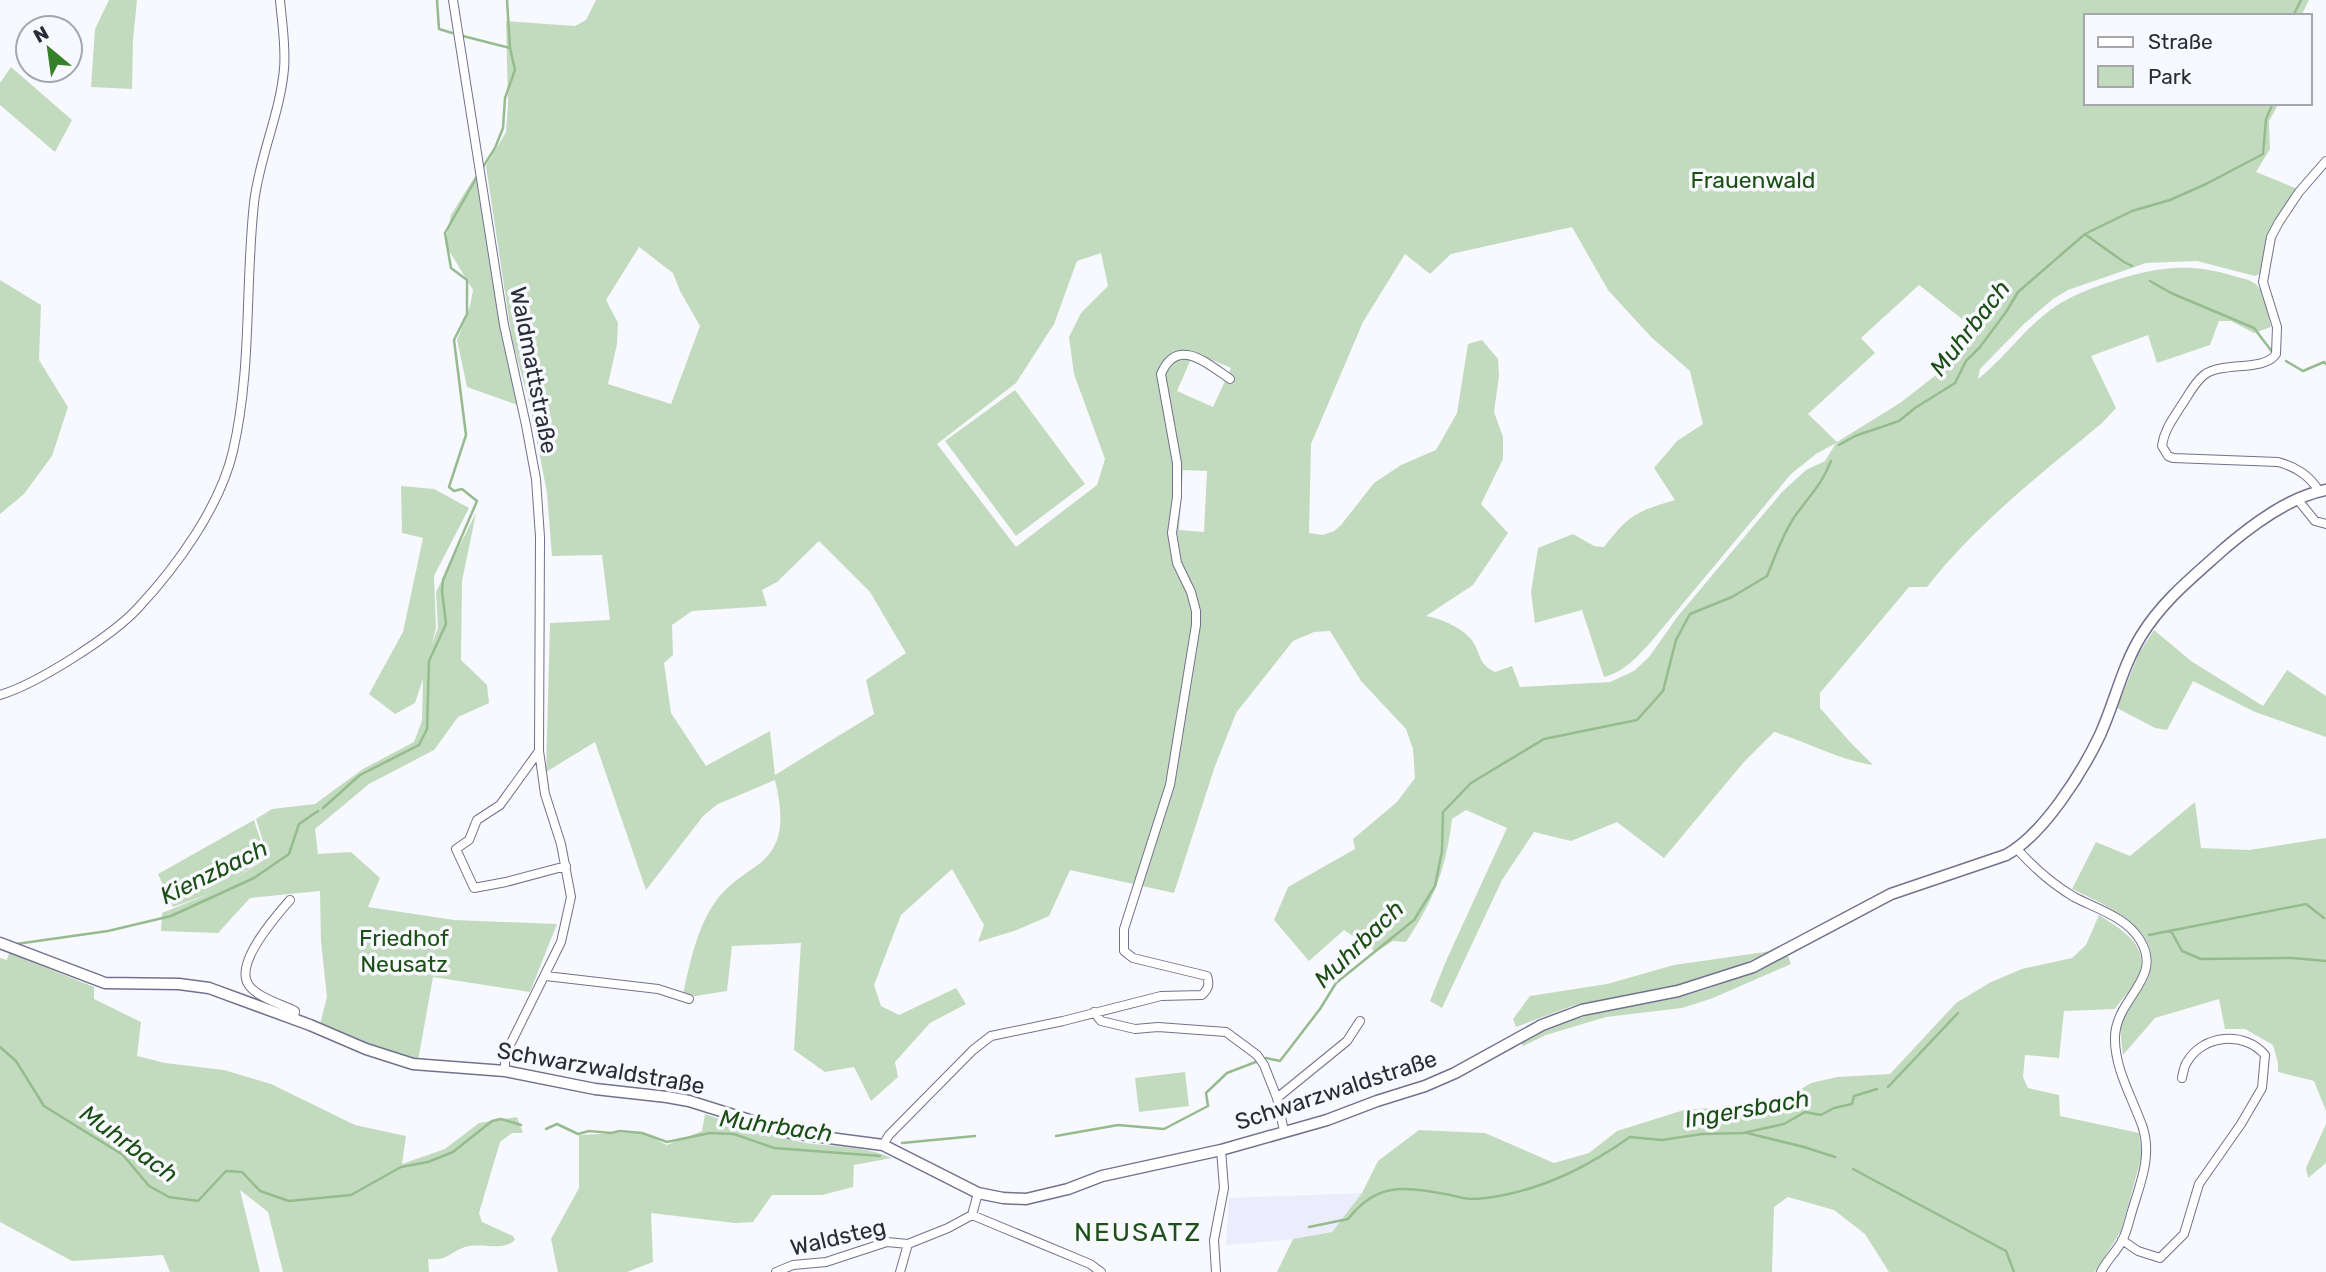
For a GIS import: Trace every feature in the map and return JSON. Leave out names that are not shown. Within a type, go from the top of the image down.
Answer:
[{"type":"main road","name":"Schwarzwaldstraße","points":[[0,943],[105,983],[179,984],[209,988],[366,1049],[413,1064],[505,1071],[595,1089],[689,1101],[791,1133],[883,1145],[978,1193],[1003,1198],[1032,1199],[1102,1176],[1221,1150],[1327,1120],[1425,1086],[1455,1073],[1542,1025],[1582,1010],[1678,991],[1753,967],[1891,894],[2017,849],[2040,827],[2069,789],[2100,735],[2132,653],[2157,614],[2187,580],[2248,528],[2298,500],[2323,490]]},
{"type":"street","points":[[0,695],[52,670],[102,637],[137,609],[200,527],[222,485],[233,452],[244,383],[254,201],[284,70],[280,0]]},
{"type":"street","name":"Waldmattstraße","points":[[453,0],[504,325],[536,479],[540,537],[539,751],[545,794],[566,866],[571,897],[561,942],[505,1055],[505,1071]]},
{"type":"street","points":[[2323,490],[2304,472],[2278,462],[2173,458],[2168,456],[2162,446],[2167,429],[2204,374],[2217,369],[2270,361],[2276,354],[2278,335],[2263,282],[2271,237],[2299,192],[2326,161]]},
{"type":"street","points":[[883,1145],[889,1135],[984,1041],[1003,1032],[1063,1021],[1161,996],[1202,995],[1209,984],[1207,976],[1133,958],[1124,951],[1124,929],[1170,785],[1196,625],[1196,611],[1177,563],[1172,533],[1177,497],[1177,463],[1161,373],[1166,361],[1176,354],[1186,353],[1230,379]]},
{"type":"street","points":[[2298,500],[2315,521],[2326,524]]},
{"type":"street","points":[[539,751],[500,805],[477,820],[469,840],[456,849],[474,888],[566,866]]},
{"type":"street","points":[[2017,849],[2040,874],[2127,926],[2137,935],[2146,951],[2148,962],[2143,979],[2123,1007],[2115,1035],[2123,1077],[2144,1131],[2146,1166],[2122,1240],[2101,1272]]},
{"type":"street","name":"Schwarzwaldstraße","points":[[290,900],[253,947],[246,976],[249,985],[263,996],[295,1011],[294,1019]]},
{"type":"street","points":[[546,976],[658,989],[689,999]]},
{"type":"street","points":[[1094,1012],[1101,1021],[1135,1028],[1226,1032],[1257,1055],[1264,1065],[1277,1098],[1284,1131]]},
{"type":"street","points":[[1277,1098],[1347,1041],[1360,1021]]},
{"type":"street","points":[[2122,1240],[2148,1256],[2160,1258],[2178,1242],[2184,1234],[2199,1184],[2241,1124],[2262,1088],[2264,1055],[2251,1042],[2220,1039],[2203,1046],[2187,1061],[2182,1078]]},
{"type":"street","points":[[1216,1272],[1214,1240],[1224,1188],[1224,1158],[1221,1150]]},
{"type":"street","points":[[978,1193],[972,1215],[1090,1264],[1101,1272]]},
{"type":"street","name":"Waldsteg","points":[[776,1272],[793,1265],[826,1262],[887,1242],[908,1244],[972,1215]]},
{"type":"street","points":[[900,1272],[908,1244]]},
{"type":"shaded area","points":[[1362,1193],[1332,1232],[1293,1239],[1226,1245],[1229,1198]]},
{"type":"green space","points":[[109,0],[137,0],[132,89],[91,87],[95,29]]},
{"type":"green space","name":"Frauenwald","points":[[596,0],[2309,0],[2302,14],[2084,14],[2084,105],[2278,105],[2269,121],[2270,149],[2256,172],[2298,189],[2276,221],[2261,273],[2255,276],[2197,261],[2146,263],[2068,290],[2024,324],[1980,369],[1978,379],[2035,323],[2062,302],[2104,284],[2153,270],[2200,269],[2250,280],[2261,291],[2271,327],[2254,333],[2231,321],[2219,321],[2210,345],[2157,363],[2148,335],[2091,356],[2116,408],[1988,521],[1927,587],[1909,587],[1820,693],[1820,708],[1873,765],[1774,732],[1743,763],[1664,858],[1617,822],[1571,841],[1534,832],[1502,880],[1442,1008],[1430,1001],[1507,828],[1466,810],[1452,819],[1437,884],[1406,942],[1393,941],[1376,952],[1344,930],[1309,961],[1274,920],[1288,887],[1355,849],[1353,839],[1397,802],[1415,778],[1413,749],[1406,729],[1361,681],[1330,631],[1314,632],[1293,641],[1236,713],[1214,769],[1174,893],[1070,870],[1049,916],[978,942],[984,925],[952,869],[901,915],[874,985],[881,1006],[899,1015],[956,988],[966,1004],[930,1023],[895,1062],[898,1077],[871,1101],[854,1067],[825,1072],[794,1050],[801,943],[732,946],[727,991],[689,997],[683,995],[695,945],[711,909],[727,888],[768,856],[774,846],[780,825],[775,780],[718,804],[704,815],[646,890],[595,742],[546,772],[550,623],[610,620],[602,555],[552,556],[547,493],[531,410],[512,339],[486,166],[506,132],[506,21],[575,26],[586,20]],"holes":[[[1572,227],[1608,290],[1651,337],[1690,371],[1703,424],[1677,441],[1654,468],[1675,500],[1634,516],[1620,527],[1604,547],[1594,546],[1573,534],[1538,548],[1531,592],[1535,623],[1582,610],[1604,677],[1624,668],[1650,643],[1791,474],[1816,454],[1836,443],[1825,461],[1806,470],[1782,492],[1678,616],[1649,657],[1634,671],[1610,682],[1520,687],[1512,666],[1495,672],[1489,669],[1466,634],[1450,624],[1426,616],[1473,585],[1508,533],[1481,504],[1503,459],[1503,437],[1494,412],[1499,376],[1498,359],[1482,340],[1468,344],[1457,413],[1436,450],[1401,465],[1374,483],[1334,531],[1323,535],[1309,533],[1311,444],[1363,322],[1405,254],[1430,274],[1451,254]],[[639,247],[673,273],[700,326],[671,404],[608,384],[617,344],[618,323],[606,300]],[[1101,253],[1108,286],[1081,313],[1069,337],[1074,374],[1105,459],[1097,485],[1016,547],[937,444],[1016,383],[1054,324],[1077,261]],[[1919,285],[1976,330],[1941,371],[1900,403],[1837,442],[1808,414],[1875,353],[1861,338]],[[1194,352],[1231,368],[1213,407],[1177,391]],[[1183,470],[1207,471],[1204,532],[1179,530]],[[819,541],[870,592],[906,653],[866,680],[874,714],[775,775],[770,731],[706,766],[671,713],[664,663],[673,655],[672,625],[692,611],[767,606],[762,590],[777,582]]]},
{"type":"green space","points":[[11,67],[14,70],[14,84],[31,84],[72,120],[55,152],[0,105],[0,83]]},
{"type":"green space","points":[[477,173],[497,308],[518,405],[467,387],[457,340],[473,290],[445,244],[451,215]]},
{"type":"green space","points":[[0,280],[41,305],[39,360],[68,407],[52,456],[24,494],[0,514]]},
{"type":"green space","points":[[1015,390],[1085,484],[1016,536],[945,441]]},
{"type":"green space","name":"Friedhof Neusatz","points":[[401,486],[434,489],[469,508],[434,576],[436,628],[432,644],[438,628],[436,592],[476,513],[462,581],[461,660],[487,685],[489,703],[458,717],[434,750],[369,784],[315,829],[318,854],[351,852],[380,878],[368,907],[454,920],[557,924],[530,992],[433,977],[418,1061],[320,1024],[327,997],[321,941],[320,891],[250,898],[218,933],[161,931],[162,913],[211,893],[173,907],[158,874],[254,820],[266,857],[234,879],[267,858],[256,819],[272,809],[315,804],[363,769],[414,742],[422,721],[423,679],[415,703],[395,714],[369,694],[403,632],[423,538],[402,533]]},
{"type":"green space","points":[[2154,630],[2191,661],[2263,706],[2287,670],[2326,696],[2326,737],[2255,712],[2193,681],[2167,730],[2155,728],[2117,708],[2139,653]]},
{"type":"green space","points":[[2195,802],[2201,848],[2249,850],[2326,838],[2326,1111],[2314,1081],[2278,1072],[2273,1045],[2245,1029],[2225,1029],[2219,999],[2155,1018],[2123,1055],[2122,1019],[2150,972],[2151,955],[2146,940],[2135,926],[2105,905],[2072,889],[2096,842],[2130,856]]},
{"type":"green space","points":[[2099,915],[2128,936],[2139,950],[2141,967],[2138,978],[2115,1009],[2064,1011],[2059,1058],[2025,1055],[2023,1077],[2028,1088],[2059,1095],[2060,1116],[2139,1133],[2142,1155],[2121,1231],[2095,1272],[1889,1272],[1865,1234],[1834,1210],[1788,1197],[1774,1207],[1772,1272],[1277,1272],[1293,1239],[1332,1232],[1362,1193],[1378,1161],[1419,1130],[1485,1133],[1554,1163],[1589,1153],[1617,1131],[1684,1110],[1763,1104],[1786,1098],[1811,1083],[1837,1077],[1890,1074],[1956,1003],[1991,982],[2022,969],[2072,958],[2086,945]]},
{"type":"green space","points":[[1772,951],[1740,965],[1671,987],[1572,1006],[1516,1027],[1513,1019],[1530,996],[1607,984],[1674,965]]},
{"type":"green space","points":[[9,953],[94,987],[94,999],[141,1022],[137,1056],[165,1063],[224,1070],[271,1084],[355,1125],[406,1136],[402,1164],[445,1149],[479,1123],[517,1117],[523,1133],[512,1133],[500,1142],[479,1213],[482,1222],[513,1236],[515,1240],[510,1244],[498,1246],[465,1247],[444,1258],[428,1259],[429,1272],[283,1272],[268,1212],[240,1190],[260,1272],[170,1272],[163,1255],[72,1261],[0,1222],[0,958],[7,960]]},
{"type":"green space","points":[[1788,956],[1791,964],[1713,998],[1682,1008],[1606,1017],[1546,1035],[1523,1046],[1520,1041],[1576,1018],[1705,990]]},
{"type":"green space","points":[[1185,1072],[1189,1106],[1139,1112],[1135,1078]]},
{"type":"green space","points":[[705,1114],[780,1137],[806,1143],[861,1149],[892,1158],[854,1165],[853,1187],[822,1195],[772,1195],[753,1222],[735,1223],[651,1213],[653,1262],[627,1272],[558,1272],[551,1239],[579,1188],[579,1135],[641,1132],[667,1145],[702,1131]]},
{"type":"green space","points":[[2326,1124],[2326,1163],[2308,1178],[2306,1168]]},
{"type":"waterway","name":"Kienzbach","points":[[437,0],[439,29],[452,33]]},
{"type":"waterway","points":[[507,0],[510,48]]},
{"type":"waterway","name":"Muhrbach","points":[[2294,14],[2301,0]]},
{"type":"waterway","name":"Kienzbach","points":[[463,36],[510,48],[515,70],[505,98],[503,128],[483,167]]},
{"type":"waterway","name":"Muhrbach","points":[[1839,445],[1855,436],[1899,421],[1955,383],[1966,361],[1980,347],[2018,292],[2085,234],[2132,211],[2170,200],[2206,184],[2263,154],[2266,119],[2272,105]]},
{"type":"waterway","name":"Kienzbach","points":[[323,808],[360,775],[419,745],[427,729],[429,661],[446,624],[443,580],[477,501],[462,489],[454,491],[449,487],[466,435],[454,340],[467,314],[467,280],[451,268],[445,233],[478,175]]},
{"type":"waterway","points":[[2086,235],[2132,266]]},
{"type":"waterway","points":[[2150,281],[2171,293],[2254,328],[2273,353]]},
{"type":"waterway","points":[[2286,361],[2303,371],[2324,362],[2326,364]]},
{"type":"waterway","name":"Muhrbach","points":[[1056,1136],[1118,1125],[1164,1129],[1208,1106],[1206,1093],[1227,1073],[1266,1058],[1280,1061],[1320,1009],[1336,983],[1414,920],[1435,886],[1442,851],[1443,812],[1471,783],[1544,739],[1637,720],[1663,691],[1676,640],[1690,614],[1732,597],[1767,576],[1790,523],[1819,484],[1831,461]]},
{"type":"waterway","name":"Kienzbach","points":[[16,944],[108,931],[171,916],[254,878],[289,854],[299,824],[318,811]]},
{"type":"waterway","points":[[2149,935],[2306,904],[2324,918]]},
{"type":"waterway","points":[[2171,931],[2182,951],[2201,959],[2292,958],[2326,961]]},
{"type":"waterway","name":"Ingersbach","points":[[1888,1087],[1958,1013]]},
{"type":"waterway","name":"Muhrbach","points":[[0,1047],[16,1061],[44,1106],[123,1155],[149,1186],[169,1197],[198,1201],[226,1171],[242,1172],[260,1191],[289,1201],[351,1195],[401,1167],[428,1162],[453,1152],[492,1121],[501,1119],[521,1125]]},
{"type":"waterway","name":"Ingersbach","points":[[1309,1227],[1348,1219],[1369,1198],[1391,1190],[1416,1190],[1471,1199],[1504,1195],[1538,1186],[1570,1173],[1630,1137],[1662,1140],[1702,1134],[1743,1133],[1784,1124],[1805,1112],[1821,1115],[1834,1108],[1852,1104],[1854,1096],[1877,1089]]},
{"type":"waterway","name":"Muhrbach","points":[[546,1129],[557,1124],[578,1134],[589,1131],[642,1133],[667,1142],[710,1133],[734,1134],[774,1148],[880,1156]]},
{"type":"waterway","points":[[1747,1133],[1835,1157]]},
{"type":"waterway","name":"Muhrbach","points":[[902,1143],[975,1136]]},
{"type":"waterway","points":[[1853,1169],[2006,1251],[2014,1272]]},
{"type":"district","name":"NEUSATZ","points":[[1138,1232]]}]
